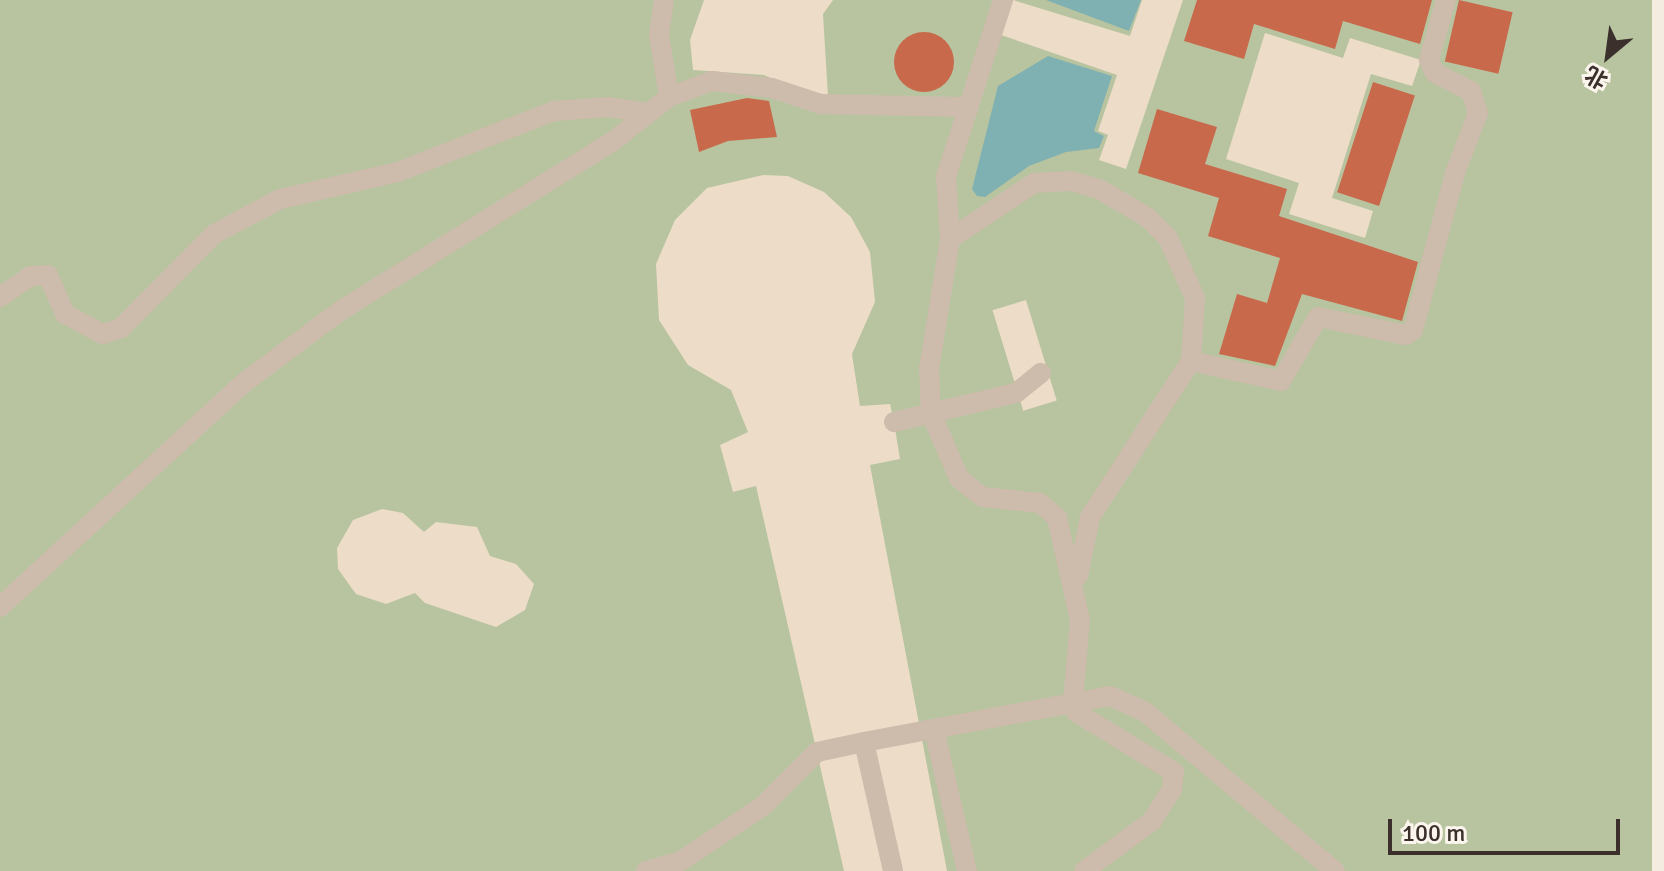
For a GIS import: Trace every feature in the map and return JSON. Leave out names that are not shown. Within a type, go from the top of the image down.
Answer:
[{"type":"street","points":[[664,0],[659,35],[669,97]]},
{"type":"street","points":[[1003,0],[964,107],[946,176],[950,239],[929,368],[931,413],[959,478],[972,489],[983,497],[1029,501],[1049,508],[1060,529],[1080,620],[1073,701],[1076,712],[1168,765],[1175,779],[1152,821],[1084,871]]},
{"type":"street","points":[[1191,361],[1281,381],[1318,317],[1406,335],[1413,330],[1455,173],[1478,113],[1471,91],[1435,73],[1429,60],[1446,0]]},
{"type":"street","points":[[0,607],[245,382],[340,311],[612,142],[669,97],[712,81],[772,88],[821,104],[964,107]]},
{"type":"street","points":[[0,297],[31,276],[48,275],[65,314],[103,334],[121,328],[214,234],[280,199],[386,176],[554,111],[608,107],[648,113]]},
{"type":"street","points":[[950,239],[1034,183],[1048,179],[1099,189],[1129,203],[1168,238],[1195,298],[1191,361],[1090,517],[1076,596]]},
{"type":"street","points":[[894,422],[1016,393],[1041,373]]},
{"type":"street","points":[[646,871],[681,861],[763,806],[817,752],[1110,696],[1144,711],[1335,871]]},
{"type":"street","points":[[934,729],[967,871]]},
{"type":"street","points":[[864,742],[893,871]]},
{"type":"green space","points":[[0,0],[1652,0],[1652,871],[0,871]]},
{"type":"shaded area","points":[[704,0],[833,0],[823,14],[828,96],[809,95],[764,75],[693,70],[690,40]]},
{"type":"shaded area","points":[[1013,0],[1130,36],[1142,0],[1183,0],[1126,169],[1099,160],[1108,135],[1098,131],[1117,75],[1001,35]]},
{"type":"shaded area","points":[[1265,33],[1343,58],[1350,38],[1421,60],[1412,86],[1371,74],[1332,198],[1373,211],[1365,238],[1289,214],[1299,183],[1226,159]]},
{"type":"shaded area","points":[[763,175],[788,176],[824,192],[851,217],[870,252],[875,302],[852,354],[860,406],[890,404],[894,422],[900,459],[870,465],[947,871],[844,871],[756,486],[733,492],[720,445],[748,432],[731,390],[688,365],[659,320],[656,264],[675,220],[707,188]]},
{"type":"shaded area","points":[[1026,300],[1057,400],[1023,411],[993,310]]},
{"type":"shaded area","points":[[382,509],[403,513],[424,532],[436,522],[477,527],[490,556],[516,564],[534,584],[525,610],[496,627],[425,603],[415,593],[386,604],[356,594],[338,569],[337,548],[353,520]]},
{"type":"water","points":[[1046,0],[1141,0],[1129,31]]},
{"type":"water","points":[[1048,56],[1112,76],[1094,131],[1104,136],[1099,148],[1066,152],[1029,166],[985,197],[977,196],[972,189],[998,86]]},
{"type":"building","points":[[1197,0],[1432,0],[1420,44],[1343,21],[1335,49],[1254,24],[1244,59],[1184,41]]},
{"type":"building","points":[[1459,0],[1513,12],[1498,74],[1445,61]]},
{"type":"building","points":[[924,32],[936,34],[945,41],[952,50],[952,74],[945,83],[936,90],[924,92],[912,90],[903,83],[896,74],[894,62],[896,50],[903,41],[912,34]]},
{"type":"building","points":[[1373,82],[1415,96],[1379,206],[1337,192]]},
{"type":"building","points":[[747,98],[769,101],[777,137],[728,141],[699,152],[690,110]]},
{"type":"building","points":[[1157,109],[1217,127],[1205,164],[1287,189],[1279,216],[1418,262],[1402,321],[1302,294],[1275,366],[1219,354],[1237,294],[1267,303],[1280,258],[1208,236],[1219,198],[1138,173]]}]
